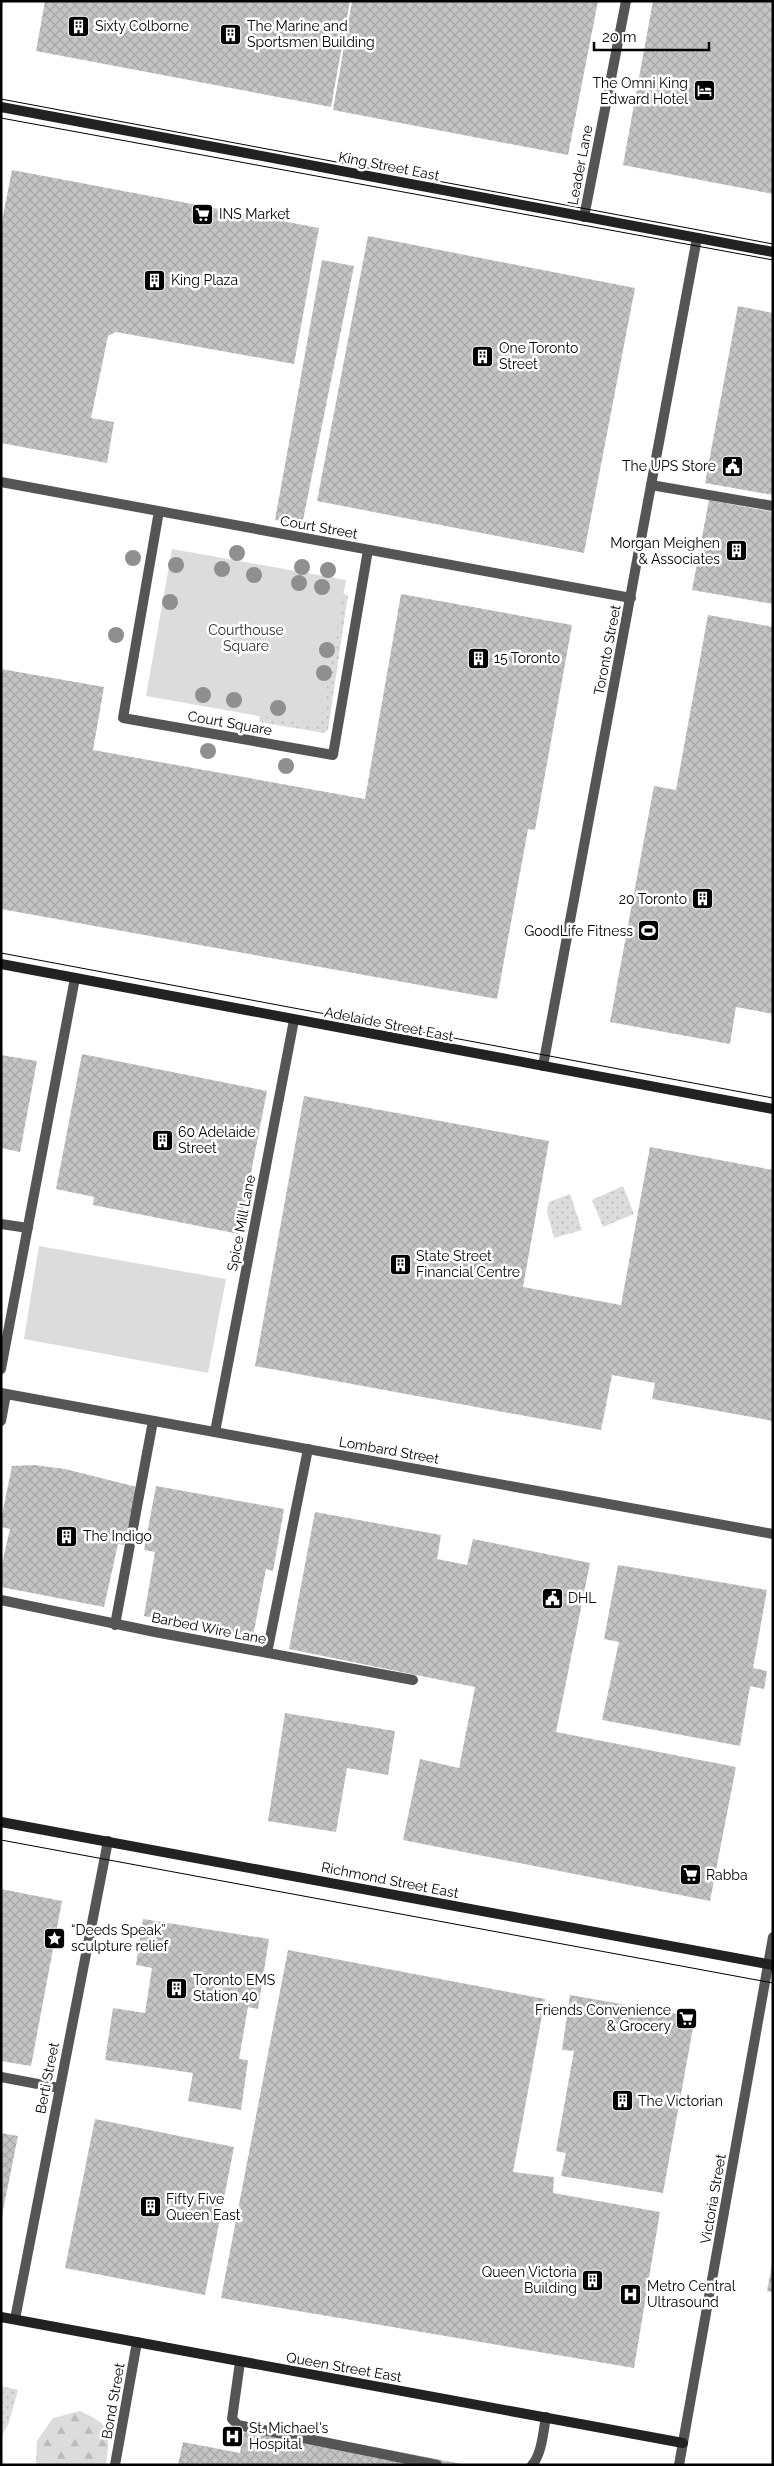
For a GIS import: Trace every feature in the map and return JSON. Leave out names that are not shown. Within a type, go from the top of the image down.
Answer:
[{"type":"main road","name":"King Street East","points":[[1,107],[773,252]]},
{"type":"main road","name":"Adelaide Street East","points":[[1,964],[773,1109]]},
{"type":"main road","name":"Richmond Street East","points":[[1,1822],[770,1965]]},
{"type":"main road","name":"Queen Street East","points":[[1,2317],[683,2442]]},
{"type":"street","name":"Leader Lane","points":[[584,217],[626,1]]},
{"type":"street","name":"Toronto Street","points":[[543,1066],[698,238]]},
{"type":"street","name":"Court Street","points":[[1,482],[631,598]]},
{"type":"street","points":[[651,485],[773,506]]},
{"type":"street","name":"Court Square","points":[[159,511],[123,718],[333,755],[368,550]]},
{"type":"street","points":[[1,1369],[75,978]]},
{"type":"street","name":"Spice Mill Lane","points":[[215,1432],[294,1020]]},
{"type":"street","points":[[1,1224],[28,1228]]},
{"type":"street","points":[[1,1421],[4,1394]]},
{"type":"street","name":"Lombard Street","points":[[4,1394],[773,1534]]},
{"type":"street","points":[[115,1624],[153,1421]]},
{"type":"street","points":[[267,1653],[308,1449]]},
{"type":"street","name":"Barbed Wire Lane","points":[[1,1600],[115,1624],[413,1680]]},
{"type":"street","name":"Berti Street","points":[[15,2319],[108,1841]]},
{"type":"street","name":"Victoria Street","points":[[679,2465],[770,1965],[773,1937]]},
{"type":"street","points":[[1,2077],[59,2088]]},
{"type":"street","name":"Bond Street","points":[[115,2465],[137,2342]]},
{"type":"street","points":[[240,2362],[232,2406],[232,2418],[238,2425],[437,2465]]},
{"type":"street","points":[[532,2465],[540,2446],[546,2417]]},
{"type":"green space","name":"Courthouse Square","points":[[172,549],[346,580],[320,727],[146,696]]},
{"type":"green space","points":[[343,594],[348,595],[328,730],[324,733],[259,722],[264,690]]},
{"type":"green space","points":[[623,1186],[634,1214],[603,1227],[592,1200]]},
{"type":"green space","points":[[570,1194],[582,1230],[554,1238],[547,1212],[549,1202]]},
{"type":"green space","points":[[39,1246],[226,1279],[208,1373],[24,1339]]},
{"type":"green space","points":[[1,2386],[18,2390],[8,2425],[1,2436]]},
{"type":"green space","points":[[80,2411],[99,2421],[107,2431],[106,2465],[36,2465],[37,2441],[53,2418]]},
{"type":"building","name":"The Marine and Sportsmen Building","points":[[45,1],[350,1],[331,107],[36,51]]},
{"type":"building","points":[[352,1],[598,1],[568,155],[333,110]]},
{"type":"building","name":"The Omni King Edward Hotel","points":[[653,1],[773,1],[773,194],[623,165]]},
{"type":"building","name":"King Plaza","points":[[12,170],[319,228],[294,364],[116,332],[108,336],[91,418],[114,422],[107,463],[1,443],[1,226]]},
{"type":"building","name":"One Toronto Street","points":[[368,236],[635,288],[584,553],[317,501]]},
{"type":"building","points":[[322,260],[354,266],[302,525],[275,520]]},
{"type":"building","points":[[738,306],[773,313],[773,495],[705,483]]},
{"type":"building","name":"Morgan Meighen & Associates","points":[[709,500],[773,512],[773,604],[692,590]]},
{"type":"building","points":[[401,594],[572,625],[535,830],[528,829],[497,999],[1,909],[1,669],[104,687],[93,750],[365,799]]},
{"type":"building","name":"20 Toronto","points":[[708,615],[773,627],[773,1014],[736,1007],[730,1044],[610,1022],[654,786],[676,790]]},
{"type":"building","name":"60 Adelaide Street","points":[[82,1054],[267,1091],[239,1234],[93,1205],[94,1197],[56,1189]]},
{"type":"building","points":[[1,1055],[37,1061],[20,1152],[1,1148]]},
{"type":"building","name":"State Street Financial Centre","points":[[304,1096],[549,1141],[523,1287],[621,1305],[650,1147],[773,1170],[773,1421],[652,1399],[655,1383],[612,1375],[601,1430],[255,1366]]},
{"type":"building","name":"The Indigo","points":[[34,1465],[65,1469],[137,1487],[124,1545],[118,1544],[104,1607],[1,1587],[1,1568],[10,1529],[1,1527],[1,1520],[12,1466]]},
{"type":"building","points":[[156,1486],[284,1509],[273,1571],[266,1569],[253,1636],[144,1616],[155,1552],[144,1550]]},
{"type":"building","points":[[315,1512],[441,1535],[437,1559],[467,1565],[473,1539],[590,1563],[556,1732],[736,1767],[710,1901],[403,1840],[420,1759],[459,1768],[475,1687],[289,1649]]},
{"type":"building","points":[[618,1565],[767,1590],[753,1668],[767,1671],[764,1689],[750,1686],[740,1746],[602,1720],[619,1642],[604,1639]]},
{"type":"building","points":[[285,1713],[395,1731],[388,1775],[347,1768],[336,1832],[268,1821]]},
{"type":"building","points":[[1,1889],[62,1901],[31,2066],[1,2061]]},
{"type":"building","points":[[143,1919],[269,1939],[258,2009],[248,2007],[239,2059],[248,2060],[241,2110],[188,2101],[193,2073],[105,2060],[113,2008],[145,2013],[152,1968],[136,1965]]},
{"type":"building","points":[[288,1950],[545,1999],[513,2172],[554,2177],[553,2193],[660,2212],[634,2368],[221,2298]]},
{"type":"building","name":"The Victorian","points":[[570,1995],[695,2017],[663,2193],[561,2176],[566,2153],[556,2151],[574,2051],[562,2050]]},
{"type":"building","name":"Fifty Five Queen East","points":[[95,2119],[234,2147],[205,2295],[65,2268]]},
{"type":"building","points":[[1,2133],[18,2136],[2,2215],[1,2215]]},
{"type":"building","points":[[773,2265],[773,2292],[767,2291]]},
{"type":"building","points":[[246,2422],[462,2465],[178,2465],[183,2442],[240,2453]]},
{"type":"tram line","points":[[1,99],[773,244]]},
{"type":"tram line","points":[[1,118],[773,260]]},
{"type":"tram line","points":[[1,953],[773,1098]]},
{"type":"tram line","points":[[1,1840],[773,1983]]},
{"type":"place","name":"Sixty Colborne","points":[[79,26]]},
{"type":"place","name":"The Marine and Sportsmen Building","points":[[231,34]]},
{"type":"place","name":"The Omni King Edward Hotel","points":[[704,91]]},
{"type":"place","name":"INS Market","points":[[203,214]]},
{"type":"place","name":"King Plaza","points":[[155,280]]},
{"type":"place","name":"One Toronto Street","points":[[483,356]]},
{"type":"place","name":"The UPS Store","points":[[732,466]]},
{"type":"place","name":"Morgan Meighen & Associates","points":[[736,551]]},
{"type":"place","name":"15 Toronto","points":[[478,658]]},
{"type":"place","name":"20 Toronto","points":[[703,899]]},
{"type":"place","name":"GoodLife Fitness","points":[[649,931]]},
{"type":"place","name":"60 Adelaide Street","points":[[162,1140]]},
{"type":"place","name":"State Street Financial Centre","points":[[400,1264]]},
{"type":"place","name":"The Indigo","points":[[67,1536]]},
{"type":"place","name":"DHL","points":[[552,1598]]},
{"type":"place","name":"Rabba","points":[[690,1875]]},
{"type":"place","name":"“Deeds Speak” sculpture relief","points":[[55,1938]]},
{"type":"place","name":"Toronto EMS Station 40","points":[[177,1988]]},
{"type":"place","name":"Friends Convenience & Grocery","points":[[687,2018]]},
{"type":"place","name":"The Victorian","points":[[622,2101]]},
{"type":"place","name":"Fifty Five Queen East","points":[[150,2207]]},
{"type":"place","name":"Queen Victoria Building","points":[[593,2280]]},
{"type":"place","name":"Metro Central Ultrasound","points":[[631,2294]]},
{"type":"place","name":"St. Michael's Hospital","points":[[233,2436]]}]
